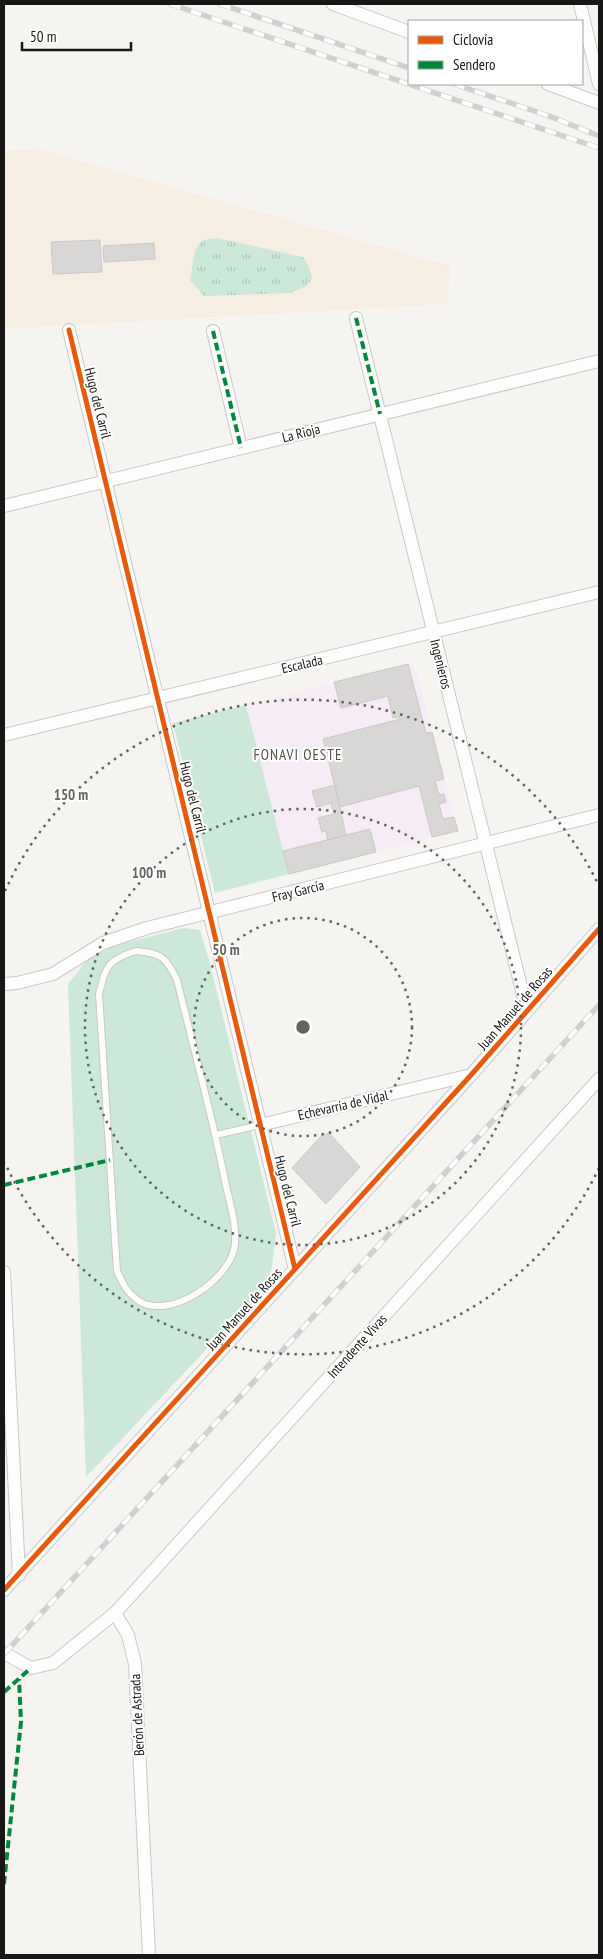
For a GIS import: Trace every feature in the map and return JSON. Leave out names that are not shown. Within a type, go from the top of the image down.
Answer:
[{"type":"street","points":[[333,4],[408,32]]},
{"type":"street","points":[[580,4],[599,84]]},
{"type":"street","points":[[551,85],[599,103]]},
{"type":"street","name":"Ingenieros","points":[[356,318],[527,1011]]},
{"type":"street","name":"Hugo del Carril","points":[[69,330],[295,1269]]},
{"type":"street","points":[[213,331],[242,448]]},
{"type":"street","name":"La Rioja","points":[[4,506],[599,361]]},
{"type":"street","name":"Escalada","points":[[4,735],[599,592]]},
{"type":"street","name":"Fray García","points":[[4,984],[53,974],[102,943],[147,928],[599,815]]},
{"type":"street","name":"Juan Manuel de Rosas","points":[[4,1590],[471,1075],[599,929]]},
{"type":"street","name":"Echevarría de Vidal","points":[[260,1125],[471,1075]]},
{"type":"street","name":"Intendente Vivas","points":[[115,1613],[599,1079]]},
{"type":"street","points":[[4,1272],[19,1575]]},
{"type":"street","points":[[4,1653],[31,1668],[53,1662],[115,1613]]},
{"type":"street","name":"Berón de Astrada","points":[[115,1613],[128,1635],[135,1664],[149,1955]]},
{"type":"lane","points":[[136,951],[155,952],[169,964],[177,980],[216,1136],[234,1223],[235,1245],[227,1265],[210,1285],[187,1300],[162,1306],[141,1302],[125,1290],[117,1271],[99,994],[105,970],[117,957],[136,951]]},
{"type":"lane","name":"Echevarría de Vidal","points":[[216,1136],[260,1125]]},
{"type":"shaded area","points":[[38,149],[450,266],[447,304],[4,329],[4,151]]},
{"type":"shaded area","points":[[414,662],[458,831],[289,874],[246,705]]},
{"type":"green space","points":[[217,238],[303,257],[309,266],[312,279],[305,287],[290,293],[204,296],[190,280],[195,250],[203,240]]},
{"type":"green space","points":[[246,705],[289,874],[215,893],[173,723]]},
{"type":"green space","points":[[184,928],[200,930],[209,960],[276,1233],[272,1267],[267,1285],[86,1477],[68,984],[87,960],[113,946]]},
{"type":"building","points":[[100,240],[102,272],[53,274],[51,242]]},
{"type":"building","points":[[154,243],[155,259],[104,262],[103,246]]},
{"type":"building","points":[[408,664],[426,733],[432,732],[444,779],[435,781],[439,795],[444,794],[446,802],[439,804],[443,819],[454,817],[458,831],[432,837],[419,786],[340,807],[323,739],[400,719],[399,717],[393,718],[388,696],[341,708],[334,682]]},
{"type":"building","points":[[335,785],[346,835],[328,840],[326,831],[322,832],[318,818],[334,814],[331,803],[317,807],[312,791]]},
{"type":"building","points":[[370,829],[376,852],[289,874],[283,851]]},
{"type":"building","points":[[329,1133],[360,1167],[326,1204],[292,1168],[322,1135]]},
{"type":"railway","points":[[170,4],[408,84]]},
{"type":"railway","points":[[220,4],[408,68]]},
{"type":"railway","points":[[411,85],[599,148]]},
{"type":"railway","points":[[457,85],[549,116],[599,136]]},
{"type":"railway","points":[[4,1654],[599,1005]]},
{"type":"marked path","points":[[356,318],[380,414]]},
{"type":"marked path","points":[[213,331],[241,448]]},
{"type":"marked path","points":[[4,1185],[110,1160]]},
{"type":"marked path","points":[[4,1692],[31,1668]]},
{"type":"marked path","points":[[4,1884],[21,1722],[19,1679]]},
{"type":"cycle path","points":[[69,330],[295,1269]]},
{"type":"cycle path","points":[[4,1590],[471,1075],[599,929]]},
{"type":"district","name":"FONAVI OESTE","points":[[298,755]]}]
